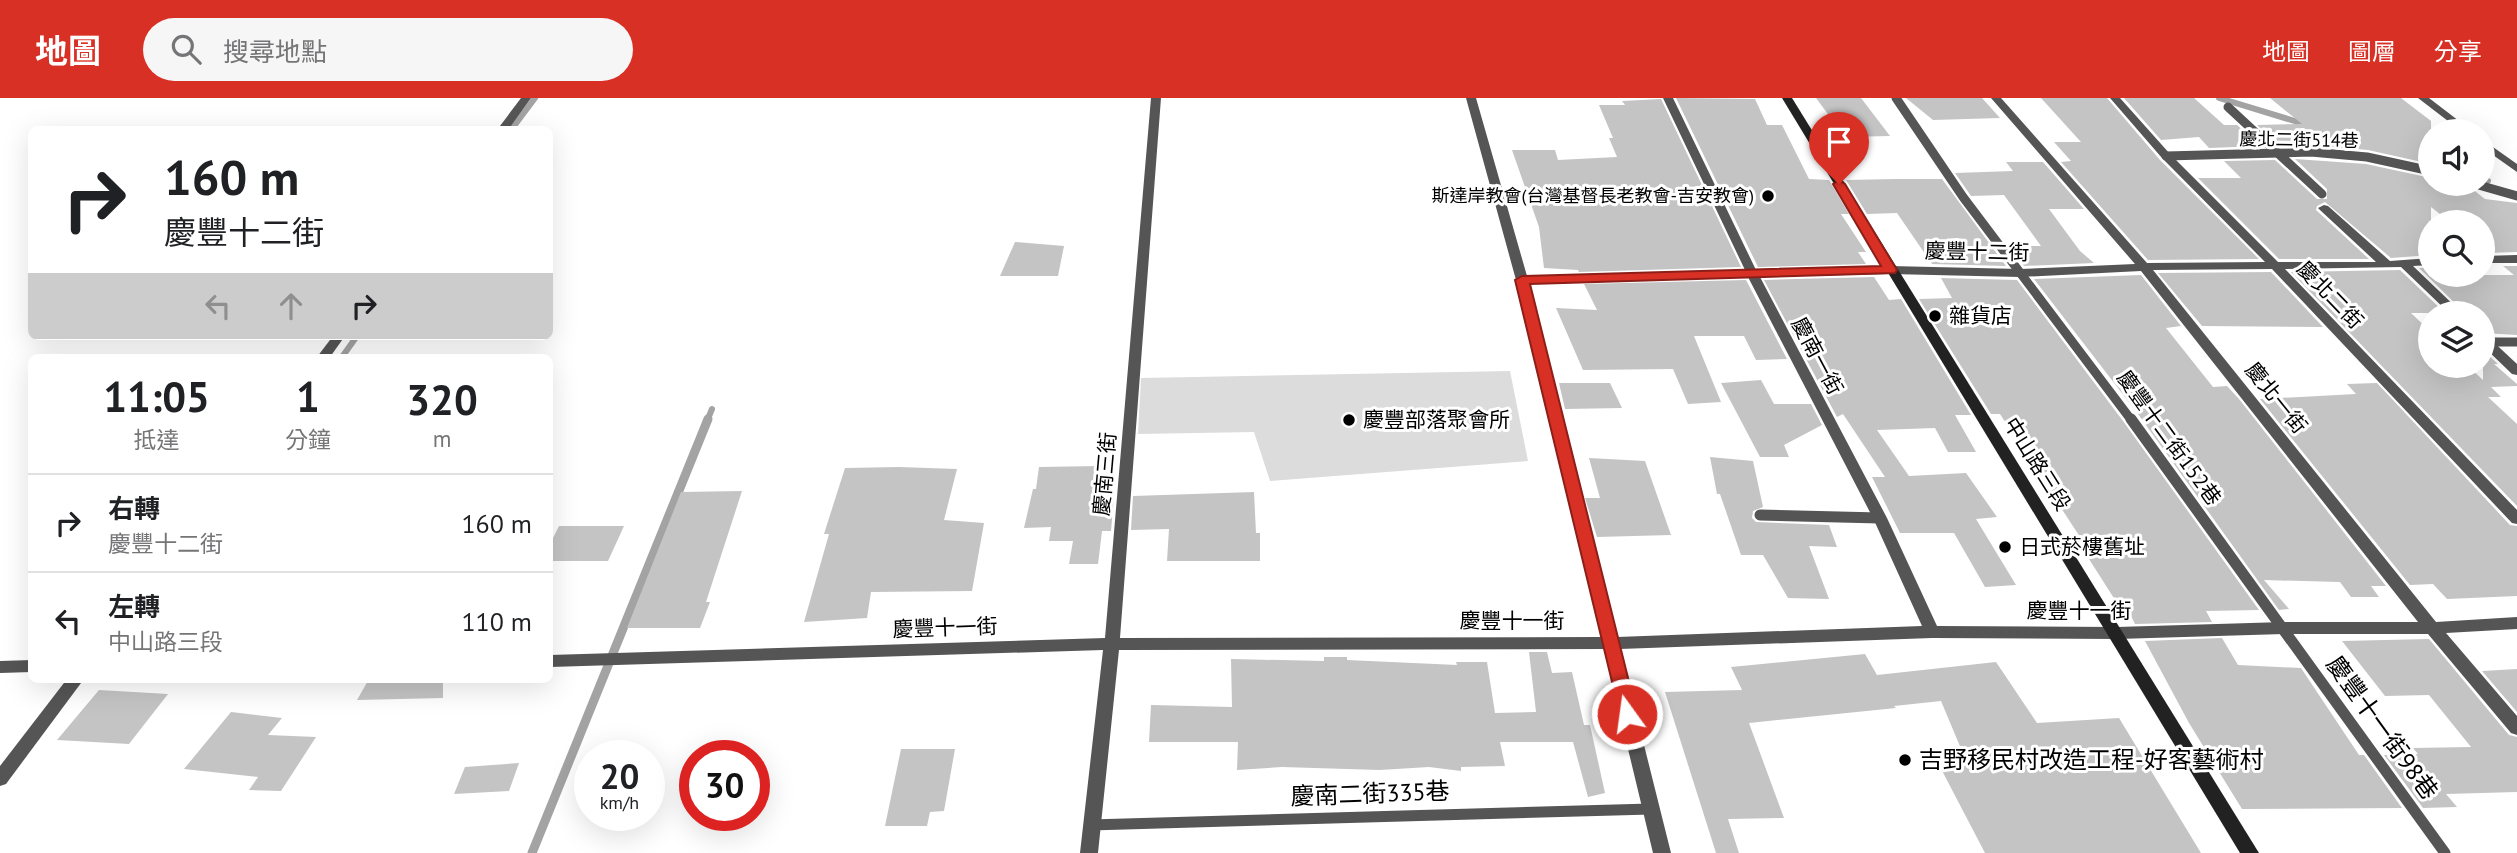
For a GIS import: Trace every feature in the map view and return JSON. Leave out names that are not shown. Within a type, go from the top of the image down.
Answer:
[{"type":"street","points":[[505,126],[526,98]]},
{"type":"street","name":"慶南三街","points":[[1089,853],[1112,644],[1156,98]]},
{"type":"street","points":[[1471,98],[1522,280],[1662,853]]},
{"type":"street","name":"慶南一街","points":[[1668,98],[1752,274],[1880,517],[1932,632]]},
{"type":"street","name":"中山路三段","points":[[1787,98],[1890,270],[2117,633],[2250,853]]},
{"type":"street","name":"慶北一街","points":[[1996,98],[2144,267],[2432,628],[2517,728]]},
{"type":"street","name":"慶北二街","points":[[2115,98],[2166,156],[2517,519]]},
{"type":"street","points":[[2423,98],[2451,119]]},
{"type":"street","points":[[2495,153],[2517,169]]},
{"type":"street","points":[[2325,208],[2387,265]]},
{"type":"street","points":[[2495,260],[2517,259]]},
{"type":"street","name":"慶豐十二街","points":[[1522,280],[1890,270],[2020,273],[2144,267],[2387,265],[2418,261]]},
{"type":"street","points":[[2402,262],[2443,301]]},
{"type":"street","points":[[325,354],[336,340]]},
{"type":"street","points":[[2495,350],[2517,371]]},
{"type":"street","name":"慶豐十一街","points":[[553,661],[1112,644],[1610,643],[1932,632],[2117,633],[2284,628],[2432,628],[2517,623]]},
{"type":"street","points":[[0,667],[28,666]]},
{"type":"street","points":[[0,779],[73,683]]},
{"type":"lane","name":"慶豐十二街152巷","points":[[1896,98],[1963,197],[2114,396],[2284,628]]},
{"type":"lane","points":[[2228,107],[2322,194]]},
{"type":"lane","name":"慶北二街514巷","points":[[2166,156],[2277,152],[2367,157],[2418,168]]},
{"type":"lane","points":[[2495,190],[2517,196]]},
{"type":"lane","points":[[2495,341],[2517,342]]},
{"type":"lane","points":[[1760,515],[1880,517]]},
{"type":"lane","name":"慶豐十一街98巷","points":[[2284,628],[2445,853]]},
{"type":"lane","name":"慶南二街335巷","points":[[1090,825],[1651,809]]},
{"type":"shaded area","points":[[1510,371],[1528,461],[1270,481],[1254,432],[1138,434],[1141,378]]},
{"type":"building","points":[[1676,98],[1755,99],[1767,125],[1782,125],[1809,179],[1829,180],[1849,214],[1841,214],[1866,252],[1858,252],[1866,264],[1758,267]]},
{"type":"building","points":[[1816,98],[1861,98],[1890,136],[1845,137]]},
{"type":"building","points":[[1906,98],[1982,98],[2000,118],[1933,120]]},
{"type":"building","points":[[2041,98],[2107,98],[2160,160],[2259,259],[2148,260],[2061,162],[2071,161],[2054,142],[2081,142]]},
{"type":"building","points":[[2124,98],[2194,98],[2224,125],[2237,125],[2260,146],[2209,148],[2199,137],[2161,140]]},
{"type":"building","points":[[2270,98],[2401,98],[2428,119],[2418,119],[2418,161],[2368,150],[2312,145],[2280,146],[2257,125],[2302,124]]},
{"type":"building","points":[[1661,99],[1741,267],[1579,272],[1544,268],[1539,227],[1512,150],[1555,150],[1558,160],[1617,157],[1609,138],[1613,138],[1599,105],[1625,105],[1622,101]]},
{"type":"building","points":[[2295,159],[2366,164],[2418,175],[2418,196],[2481,196],[2485,199],[2517,203],[2517,252],[2495,253],[2495,210],[2435,210],[2431,207],[2431,210],[2418,210],[2418,256],[2391,258],[2325,202],[2317,206],[2316,210],[2369,259],[2279,259],[2198,178],[2241,178],[2224,161],[2275,160],[2317,199],[2327,199],[2327,189]]},
{"type":"building","points":[[2006,162],[2043,162],[2084,209],[2049,209],[2080,251],[2094,263],[2024,266],[2009,246],[2041,246],[2004,195],[1971,196],[1955,173],[2013,171]]},
{"type":"building","points":[[1942,179],[2006,266],[1932,264],[1897,213],[1867,214],[1846,180]]},
{"type":"building","points":[[1015,242],[1064,246],[1058,276],[1000,276]]},
{"type":"building","points":[[2503,266],[2517,266],[2517,335],[2495,334],[2495,301],[2453,301],[2438,287],[2495,287],[2495,275],[2514,275]]},
{"type":"building","points":[[2400,270],[2432,301],[2418,301],[2418,313],[2411,313],[2418,320],[2418,378],[2495,378],[2495,365],[2517,384],[2491,387],[2501,397],[2488,397],[2517,424],[2517,506],[2291,272]]},
{"type":"building","points":[[2271,272],[2323,327],[2202,326],[2158,273]]},
{"type":"building","points":[[2141,275],[2181,326],[2166,328],[2213,387],[2227,386],[2239,399],[2386,586],[2371,586],[2379,597],[2351,597],[2340,582],[2264,580],[2289,609],[2279,610],[2138,414],[2034,279]]},
{"type":"building","points":[[1874,277],[1889,300],[1901,299],[1971,415],[1955,415],[1976,452],[1948,452],[1935,428],[1877,430],[1909,476],[1966,473],[1997,517],[1976,519],[2016,585],[1985,587],[1954,533],[1900,533],[1872,477],[1885,477],[1843,414],[1837,417],[1764,280]]},
{"type":"building","points":[[1941,278],[2017,280],[2259,610],[2206,611],[2212,622],[2135,624],[2130,614],[2124,614],[2075,537],[2080,537],[2000,414],[1991,414],[1919,299],[1952,298]]},
{"type":"building","points":[[1746,280],[1787,359],[1756,360],[1744,336],[1694,336],[1721,402],[1688,404],[1673,369],[1583,370],[1556,308],[1597,310],[1584,284]]},
{"type":"building","points":[[1761,380],[1774,404],[1811,404],[1822,425],[1784,445],[1789,457],[1760,457],[1721,383]]},
{"type":"building","points":[[1559,383],[1610,383],[1622,408],[1565,409]]},
{"type":"building","points":[[2377,383],[2510,525],[2517,526],[2517,596],[2447,599],[2433,584],[2410,585],[2260,399],[2356,394],[2347,384]]},
{"type":"building","points":[[1710,457],[1753,461],[1763,507],[1753,511],[1752,518],[1756,522],[1829,525],[1837,547],[1809,546],[1829,599],[1788,598],[1763,555],[1741,555],[1720,494],[1717,494]]},
{"type":"building","points":[[1589,458],[1645,461],[1671,535],[1597,537],[1585,498],[1600,498]]},
{"type":"building","points":[[1100,466],[1098,497],[1114,496],[1111,531],[1102,531],[1098,564],[1069,564],[1073,541],[1049,541],[1051,527],[1024,528],[1033,489],[1036,489],[1039,467]]},
{"type":"building","points":[[845,468],[957,469],[944,520],[984,523],[972,591],[871,592],[867,618],[804,622],[829,534],[824,534]]},
{"type":"building","points":[[742,491],[700,628],[627,628],[681,492]]},
{"type":"building","points":[[1254,492],[1256,533],[1260,533],[1260,561],[1167,561],[1169,529],[1131,530],[1133,496]]},
{"type":"building","points":[[559,526],[624,526],[608,561],[553,561],[553,538]]},
{"type":"building","points":[[2222,638],[2238,665],[2301,668],[2359,755],[2364,755],[2402,808],[2242,809],[2189,723],[2145,641]]},
{"type":"building","points":[[2429,639],[2509,735],[2517,737],[2517,792],[2446,794],[2457,807],[2423,808],[2384,755],[2418,754],[2413,748],[2471,747],[2429,695],[2385,696],[2342,641]]},
{"type":"building","points":[[1529,652],[1547,652],[1552,673],[1572,672],[1584,725],[1590,725],[1605,793],[1588,797],[1573,742],[1500,742],[1505,766],[1461,767],[1461,771],[1429,767],[1380,770],[1282,767],[1237,770],[1238,742],[1149,742],[1151,705],[1232,707],[1231,659],[1324,661],[1324,657],[1347,657],[1347,660],[1457,665],[1456,662],[1487,662],[1495,713],[1536,712]]},
{"type":"building","points":[[1865,654],[1877,675],[1996,662],[2037,723],[2119,718],[2201,853],[1985,853],[1938,763],[1967,763],[1941,701],[1749,723],[1784,818],[1728,819],[1739,853],[1716,853],[1665,692],[1742,690],[1731,667]]},
{"type":"building","points":[[2517,669],[2517,712],[2482,671]]},
{"type":"building","points":[[367,683],[443,683],[443,698],[357,700]]},
{"type":"building","points":[[99,690],[168,694],[129,744],[57,740]]},
{"type":"building","points":[[231,712],[282,718],[268,735],[316,737],[281,791],[249,790],[258,777],[184,769]]},
{"type":"building","points":[[901,749],[955,749],[944,811],[930,812],[927,826],[885,826]]},
{"type":"building","points":[[519,763],[509,791],[454,794],[465,767]]},
{"type":"waterway","points":[[514,126],[535,98]]},
{"type":"waterway","points":[[2219,98],[2311,126]]},
{"type":"waterway","points":[[344,354],[354,340]]},
{"type":"waterway","points":[[707,421],[712,409]]},
{"type":"waterway","points":[[532,853],[708,419]]},
{"type":"place","name":"斯達岸教會(台灣基督長老教會-吉安教會)","points":[[1768,196]]},
{"type":"place","name":"雜貨店","points":[[1935,316]]},
{"type":"place","name":"慶豐部落聚會所","points":[[1349,420]]},
{"type":"place","name":"日式菸樓舊址","points":[[2005,547]]},
{"type":"place","name":"吉野移民村改造工程-好客藝術村","points":[[1905,760]]},
{"type":"route","points":[[1627,714],[1522,280],[1890,270],[1839,184]]}]
